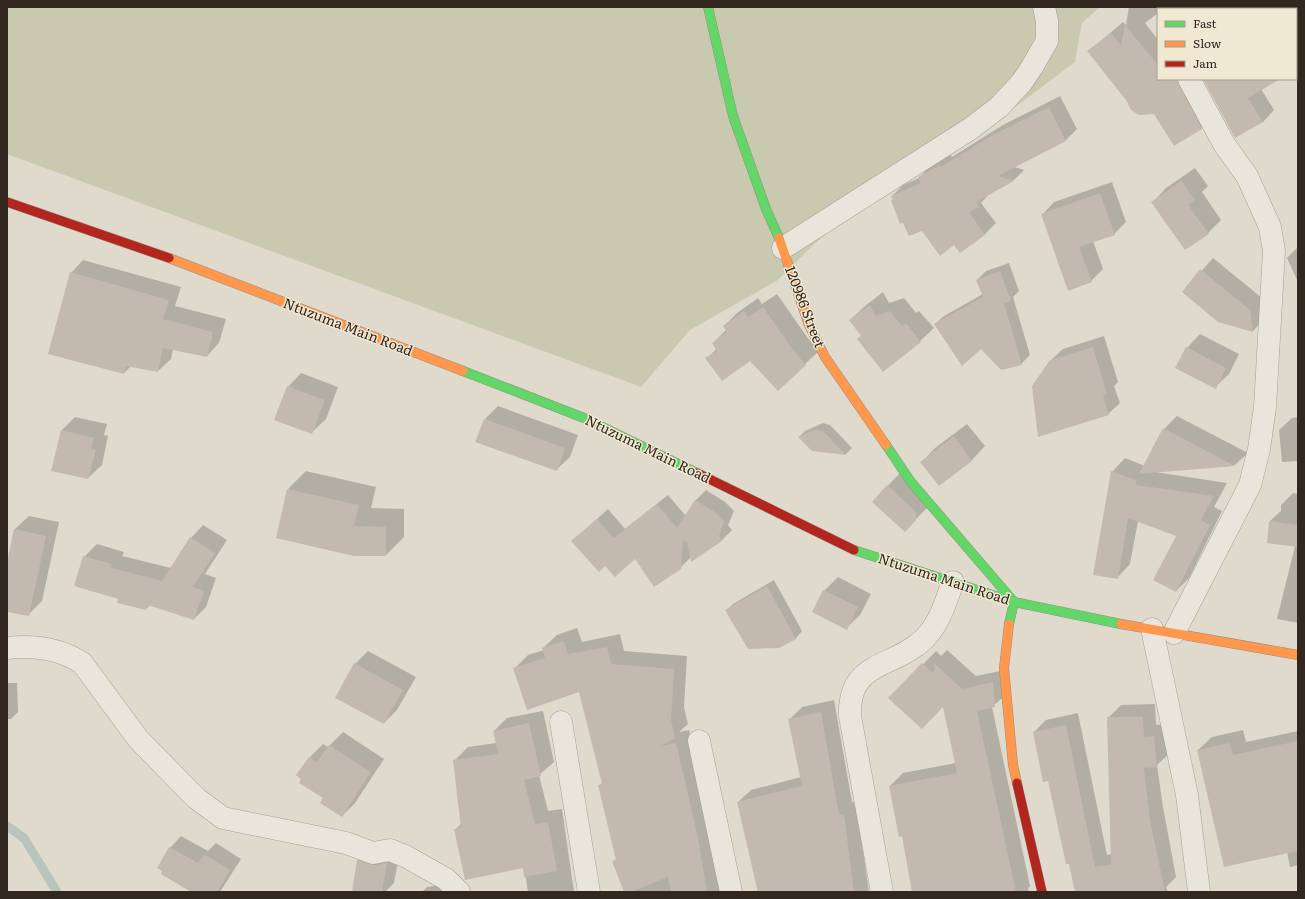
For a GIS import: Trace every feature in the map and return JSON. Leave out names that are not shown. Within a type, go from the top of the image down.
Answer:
[{"type":"main road","name":"120986 Street","points":[[708,7],[733,116],[766,210],[783,248],[809,325],[825,357],[846,390],[872,424],[911,482],[1014,602]]},
{"type":"main road","name":"Ntuzuma Main Road","points":[[7,202],[161,255],[577,415],[852,549],[1014,602],[1297,658]]},
{"type":"main road","points":[[1014,602],[1006,640],[1004,668],[1013,765],[1042,892]]},
{"type":"street","points":[[783,248],[970,129],[999,107],[1022,82],[1047,41],[1047,21],[1044,7]]},
{"type":"street","points":[[1174,633],[1232,524],[1250,485],[1259,449],[1265,407],[1274,251],[1270,227],[1248,176],[1224,144],[1190,80]]},
{"type":"street","points":[[882,892],[862,790],[850,716],[852,690],[867,672],[916,646],[931,631],[939,620],[953,582]]},
{"type":"street","points":[[1152,629],[1187,795],[1199,892]]},
{"type":"street","points":[[7,648],[20,647],[52,649],[71,656],[82,663],[139,740],[178,777],[196,798],[223,818],[346,843],[373,853],[390,850],[405,856],[446,880],[458,892]]},
{"type":"street","points":[[561,722],[590,892]]},
{"type":"street","points":[[699,741],[731,892]]},
{"type":"green space","points":[[7,7],[1100,7],[1082,23],[1075,62],[985,130],[837,225],[812,246],[778,280],[690,330],[641,387],[7,154]]},
{"type":"building","points":[[1125,25],[1157,64],[1157,80],[1178,80],[1202,129],[1174,146],[1154,114],[1139,115],[1131,110],[1126,100],[1087,51],[1111,33],[1121,45]]},
{"type":"building","points":[[1204,80],[1278,80],[1248,98],[1263,122],[1235,138]]},
{"type":"building","points":[[1049,107],[1066,141],[998,176],[1014,181],[976,202],[979,207],[969,212],[985,235],[960,253],[954,245],[940,256],[922,231],[909,236],[903,223],[900,224],[891,200],[893,200],[891,196],[921,183],[918,177],[940,165],[941,167],[991,136]]},
{"type":"building","points":[[1181,181],[1195,200],[1188,205],[1209,234],[1185,250],[1151,202]]},
{"type":"building","points":[[1100,193],[1115,235],[1079,247],[1092,282],[1068,291],[1041,214]]},
{"type":"building","points":[[1200,269],[1250,310],[1253,332],[1218,322],[1182,292]]},
{"type":"building","points":[[1000,271],[1011,301],[1004,303],[1022,365],[1001,370],[981,349],[962,366],[934,324],[983,297],[976,280]]},
{"type":"building","points":[[70,272],[169,300],[163,319],[213,332],[207,357],[163,348],[158,372],[126,366],[124,374],[48,354]]},
{"type":"building","points":[[870,305],[876,316],[890,311],[902,326],[906,323],[921,342],[883,372],[857,339],[861,336],[849,320]]},
{"type":"building","points":[[763,307],[793,350],[806,365],[778,391],[750,361],[722,381],[705,358],[717,351],[712,343],[727,332],[723,326],[744,311],[748,317]]},
{"type":"building","points":[[1093,347],[1107,394],[1103,396],[1109,415],[1038,437],[1032,386],[1050,360]]},
{"type":"building","points":[[1186,347],[1226,368],[1216,389],[1175,368]]},
{"type":"building","points":[[287,386],[325,400],[312,434],[274,420]]},
{"type":"building","points":[[484,419],[565,448],[557,471],[475,442]]},
{"type":"building","points":[[1163,428],[1235,466],[1139,474]]},
{"type":"building","points":[[816,429],[823,431],[846,455],[812,451],[798,437]]},
{"type":"building","points":[[61,430],[94,438],[91,449],[96,450],[88,479],[51,471]]},
{"type":"building","points":[[954,436],[972,461],[939,486],[920,462]]},
{"type":"building","points":[[1111,471],[1136,480],[1136,485],[1214,496],[1201,520],[1210,525],[1176,592],[1153,580],[1176,536],[1128,518],[1118,579],[1093,575]]},
{"type":"building","points":[[887,485],[916,512],[916,520],[905,532],[872,502]]},
{"type":"building","points":[[287,489],[359,505],[354,526],[386,527],[386,556],[354,556],[276,538]]},
{"type":"building","points":[[695,500],[715,512],[724,522],[719,536],[722,541],[691,562],[687,542],[685,543],[683,539],[681,569],[654,587],[635,559],[615,577],[605,566],[599,572],[571,541],[597,519],[614,538],[657,504],[677,528]]},
{"type":"building","points":[[1269,521],[1298,525],[1298,547],[1267,543]]},
{"type":"building","points":[[14,529],[46,536],[29,616],[7,612],[7,563]]},
{"type":"building","points":[[190,537],[215,553],[193,587],[204,591],[194,620],[148,605],[146,610],[117,603],[118,599],[74,586],[83,556],[112,564],[111,568],[162,581]]},
{"type":"building","points":[[767,586],[796,639],[779,648],[748,649],[725,610]]},
{"type":"building","points":[[823,590],[858,607],[847,630],[812,612]]},
{"type":"building","points":[[564,641],[568,654],[607,647],[611,664],[674,669],[671,720],[675,738],[661,746],[676,743],[697,833],[707,892],[671,892],[668,877],[631,892],[624,892],[612,861],[616,860],[598,785],[602,784],[579,692],[527,710],[513,668],[545,658],[542,648]]},
{"type":"building","points":[[933,662],[962,689],[993,682],[995,707],[977,711],[1016,892],[912,892],[902,836],[899,837],[889,786],[957,773],[943,707],[922,729],[888,698],[922,663],[932,672],[935,669]]},
{"type":"building","points":[[354,663],[403,690],[384,724],[335,698]]},
{"type":"building","points":[[821,712],[839,815],[844,814],[854,892],[758,892],[737,802],[802,786],[788,719]]},
{"type":"building","points":[[1107,717],[1143,717],[1144,737],[1154,736],[1157,767],[1144,768],[1150,820],[1165,892],[1075,892],[1069,864],[1066,864],[1048,781],[1043,782],[1033,732],[1066,725],[1095,867],[1111,865]]},
{"type":"building","points":[[529,723],[541,776],[524,780],[535,824],[548,822],[557,871],[524,877],[523,868],[465,880],[454,829],[461,828],[453,760],[498,754],[493,731]]},
{"type":"building","points":[[1298,741],[1298,851],[1224,867],[1197,750],[1230,743],[1233,755]]},
{"type":"building","points":[[329,745],[371,772],[342,817],[320,803],[323,798],[299,783],[301,779],[296,775],[309,757],[317,762]]},
{"type":"building","points":[[169,847],[198,863],[204,854],[230,870],[217,892],[191,892],[161,874],[162,871],[157,868]]},
{"type":"building","points":[[357,860],[375,865],[387,863],[382,892],[352,892]]},
{"type":"waterway","points":[[7,826],[24,838],[57,892]]},
{"type":"traffic: fast","points":[[708,7],[733,116],[766,209],[779,238]]},
{"type":"traffic: fast","points":[[463,371],[584,418],[697,473]]},
{"type":"traffic: fast","points":[[886,445],[911,482],[1014,602],[1009,624]]},
{"type":"traffic: fast","points":[[854,550],[1014,602],[1121,624]]},
{"type":"traffic: slow","points":[[779,238],[809,325],[825,357],[886,445]]},
{"type":"traffic: slow","points":[[169,258],[463,371]]},
{"type":"traffic: slow","points":[[1009,624],[1004,668],[1013,765],[1017,783]]},
{"type":"traffic: slow","points":[[1121,624],[1298,655]]},
{"type":"traffic: jam","points":[[7,202],[169,258]]},
{"type":"traffic: jam","points":[[697,473],[854,550]]},
{"type":"traffic: jam","points":[[1017,783],[1042,892]]}]
